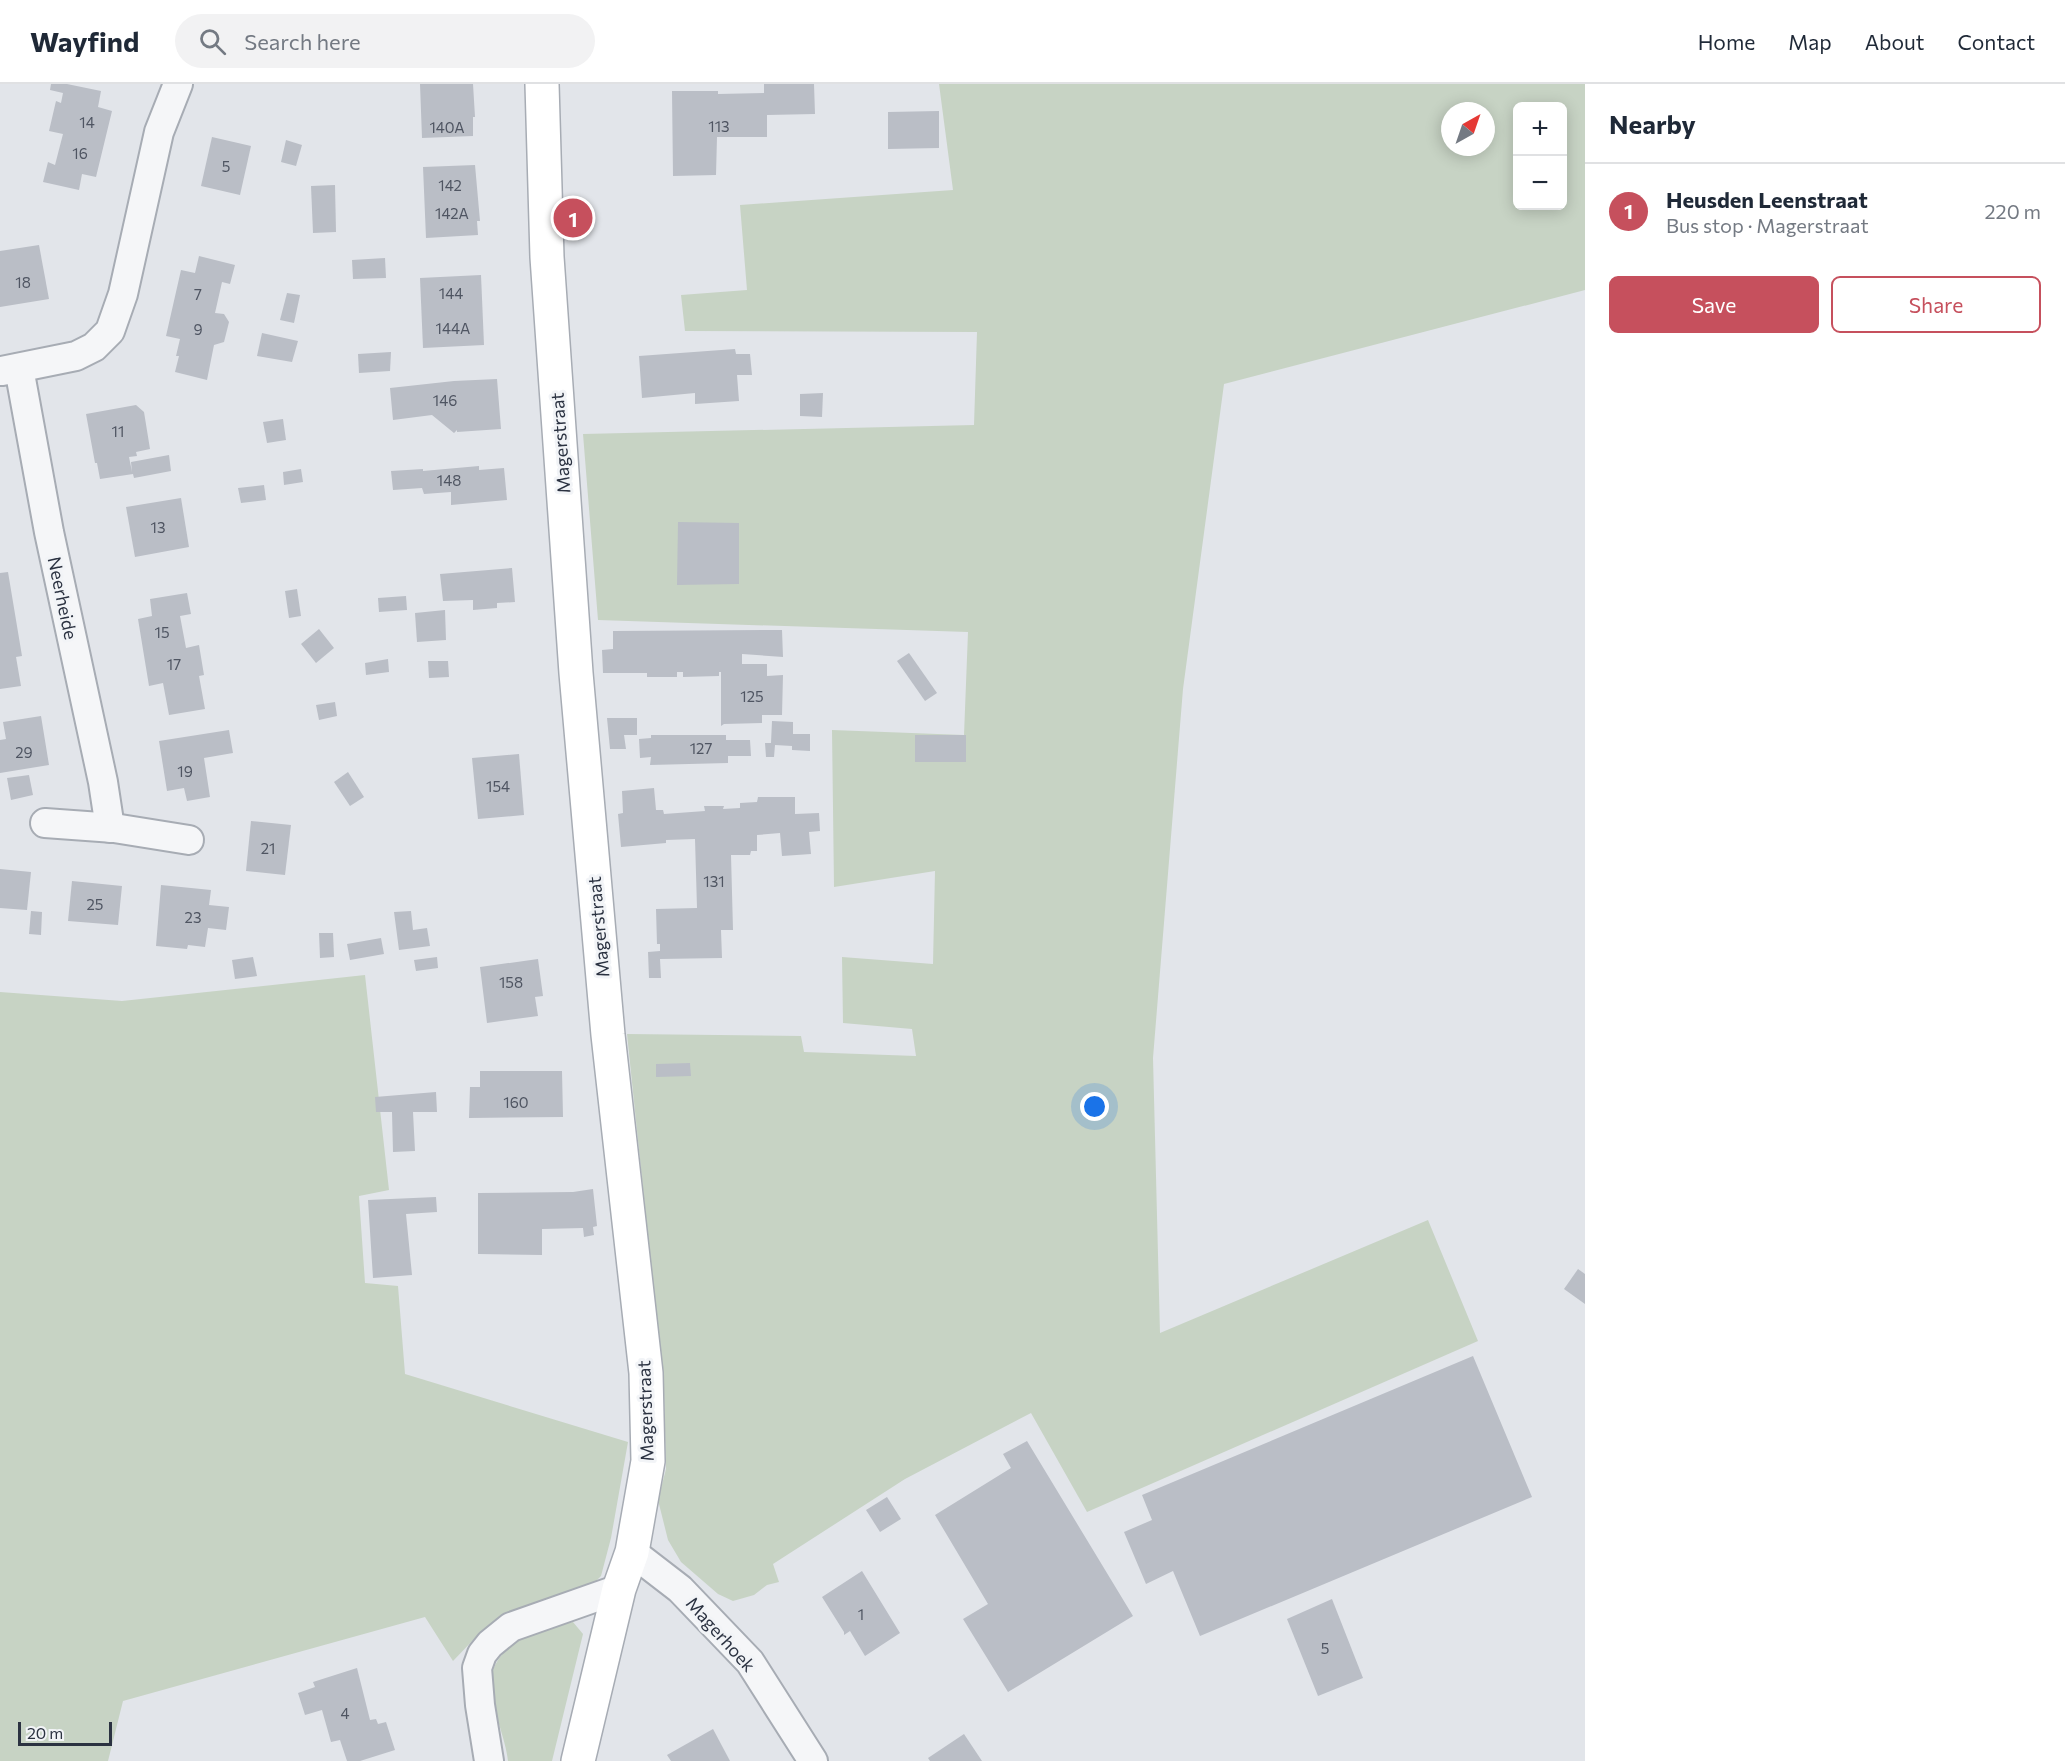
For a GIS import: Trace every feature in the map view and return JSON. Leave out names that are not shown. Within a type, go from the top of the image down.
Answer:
[{"type":"street","name":"Neerheide","points":[[110,828],[103,782],[49,532],[9,370],[76,356],[94,347],[110,331],[123,294],[159,132],[178,84]]},
{"type":"street","name":"Magerstraat","points":[[542,84],[547,257],[576,673],[608,1035],[646,1373],[648,1461],[632,1552],[619,1589],[578,1761]]},
{"type":"street","points":[[45,823],[110,828],[189,840]]},
{"type":"street","name":"Magerhoek","points":[[632,1552],[680,1588],[750,1662],[813,1761]]},
{"type":"street","points":[[489,1761],[480,1712],[477,1668],[482,1654],[490,1644],[511,1627],[619,1589]]},
{"type":"green space","points":[[939,84],[1585,84],[1585,290],[1224,384],[1183,689],[1153,1058],[1160,1333],[1428,1220],[1478,1341],[1087,1512],[1031,1413],[905,1479],[773,1564],[779,1582],[767,1585],[754,1595],[733,1601],[718,1594],[681,1562],[668,1540],[658,1500],[666,1469],[664,1391],[627,1034],[801,1036],[804,1052],[916,1056],[912,1029],[843,1023],[842,957],[933,964],[935,871],[834,887],[832,730],[964,735],[968,632],[598,620],[583,434],[974,425],[977,332],[685,331],[681,295],[747,290],[740,205],[953,190]]},
{"type":"green space","points":[[365,975],[389,1190],[359,1196],[365,1283],[398,1286],[405,1374],[628,1442],[611,1538],[601,1576],[587,1590],[501,1617],[476,1637],[453,1661],[425,1617],[123,1701],[108,1761],[0,1761],[0,992],[122,1001]]},
{"type":"green space","points":[[573,1622],[583,1634],[552,1761],[508,1761],[492,1697],[491,1679],[495,1666],[502,1655],[522,1638],[535,1632]]},
{"type":"building","points":[[51,84],[67,84],[101,91],[98,107],[112,111],[96,177],[82,174],[79,190],[43,182],[48,162],[55,165],[63,134],[49,131],[56,101],[61,103],[63,93],[50,90]]},
{"type":"building","points":[[420,84],[473,84],[475,117],[473,117],[473,136],[422,138]]},
{"type":"building","points":[[764,84],[814,84],[815,114],[767,115],[767,137],[717,137],[716,175],[673,176],[672,91],[718,91],[718,94],[764,93]]},
{"type":"building","points":[[939,111],[939,148],[888,149],[888,112]]},
{"type":"building","points":[[212,137],[251,146],[240,195],[201,186]]},
{"type":"building","points":[[286,140],[302,145],[296,166],[281,162]]},
{"type":"building","points":[[475,165],[480,221],[477,221],[478,235],[426,238],[423,167]]},
{"type":"building","points":[[335,185],[336,232],[313,233],[311,186]]},
{"type":"building","points":[[39,245],[49,299],[0,307],[0,251]]},
{"type":"building","points":[[199,256],[235,265],[230,284],[222,282],[215,313],[224,314],[229,322],[224,342],[214,345],[207,380],[175,372],[180,339],[166,336],[181,270],[195,273]]},
{"type":"building","points":[[385,258],[386,278],[353,279],[352,260]]},
{"type":"building","points":[[481,275],[484,345],[423,348],[420,278]]},
{"type":"building","points":[[287,293],[300,295],[294,323],[280,320]]},
{"type":"building","points":[[262,333],[298,341],[292,362],[257,356]]},
{"type":"building","points":[[735,349],[736,354],[750,354],[752,375],[737,375],[739,401],[695,404],[695,393],[642,398],[639,356]]},
{"type":"building","points":[[391,352],[390,371],[359,373],[358,354]]},
{"type":"building","points":[[497,379],[501,429],[457,432],[457,430],[454,433],[432,415],[393,420],[390,388]]},
{"type":"building","points":[[823,393],[822,417],[800,416],[800,394]]},
{"type":"building","points":[[136,405],[144,412],[150,449],[136,452],[137,456],[129,457],[132,472],[131,462],[169,455],[171,471],[134,478],[133,474],[100,479],[86,414]]},
{"type":"building","points":[[283,419],[286,440],[267,443],[263,422]]},
{"type":"building","points":[[479,466],[479,470],[504,468],[507,500],[451,505],[451,492],[424,494],[422,488],[393,490],[391,471],[423,469],[423,471]]},
{"type":"building","points":[[301,469],[303,482],[284,485],[283,472]]},
{"type":"building","points":[[264,485],[266,500],[241,503],[238,488]]},
{"type":"building","points":[[181,498],[189,547],[135,557],[126,507]]},
{"type":"building","points":[[678,522],[739,523],[739,584],[677,585]]},
{"type":"building","points":[[512,568],[515,602],[497,603],[497,608],[473,610],[473,600],[443,601],[440,574]]},
{"type":"building","points":[[8,572],[22,656],[16,657],[21,686],[0,689],[0,573]]},
{"type":"building","points":[[297,589],[301,616],[289,618],[285,591]]},
{"type":"building","points":[[187,593],[191,614],[180,616],[186,648],[199,645],[204,675],[199,676],[205,709],[169,715],[163,683],[149,686],[138,619],[152,616],[150,599]]},
{"type":"building","points":[[406,596],[407,610],[379,612],[378,598]]},
{"type":"building","points":[[445,610],[446,640],[417,642],[415,613]]},
{"type":"building","points":[[319,629],[334,648],[316,663],[301,644]]},
{"type":"building","points":[[782,630],[783,657],[742,654],[742,664],[767,664],[767,676],[783,675],[782,715],[762,715],[762,723],[721,726],[721,672],[719,676],[683,677],[683,672],[677,672],[677,677],[647,677],[647,673],[603,673],[602,650],[613,649],[613,631]]},
{"type":"building","points":[[909,653],[937,693],[925,701],[897,661]]},
{"type":"building","points":[[388,659],[389,672],[366,675],[365,663]]},
{"type":"building","points":[[428,661],[448,661],[449,677],[429,678]]},
{"type":"building","points":[[335,702],[337,716],[319,720],[316,705]]},
{"type":"building","points":[[41,716],[49,765],[0,773],[0,740],[6,739],[3,722]]},
{"type":"building","points":[[607,718],[637,718],[637,735],[624,735],[626,749],[610,749]]},
{"type":"building","points":[[772,721],[793,722],[793,734],[810,734],[810,751],[792,750],[792,746],[775,745],[774,757],[766,757],[765,743],[771,743]]},
{"type":"building","points":[[229,730],[233,753],[204,758],[210,797],[187,801],[184,788],[167,791],[159,741]]},
{"type":"building","points":[[651,735],[726,735],[726,740],[750,740],[751,756],[728,756],[728,763],[650,765],[651,757],[640,758],[639,739],[651,738]]},
{"type":"building","points":[[915,735],[966,735],[966,762],[915,762]]},
{"type":"building","points":[[519,754],[524,815],[478,819],[472,758]]},
{"type":"building","points":[[348,772],[364,797],[350,806],[334,782]]},
{"type":"building","points":[[29,775],[33,795],[11,800],[7,778]]},
{"type":"building","points":[[654,788],[656,810],[663,810],[664,814],[705,811],[704,806],[724,806],[723,809],[740,808],[740,803],[757,802],[758,797],[795,797],[795,814],[819,813],[820,831],[809,832],[811,854],[782,856],[780,833],[757,835],[757,851],[751,851],[750,855],[731,855],[733,930],[721,930],[722,958],[660,959],[661,978],[649,978],[648,952],[660,951],[660,944],[657,944],[656,909],[697,908],[695,839],[666,840],[666,843],[621,847],[618,814],[623,813],[622,791]]},
{"type":"building","points":[[251,821],[291,825],[285,875],[246,871]]},
{"type":"building","points":[[0,869],[31,872],[27,910],[0,908]]},
{"type":"building","points":[[72,881],[122,886],[118,925],[68,921]]},
{"type":"building","points":[[161,885],[211,890],[209,905],[229,907],[226,930],[208,928],[205,947],[188,945],[187,949],[156,946]]},
{"type":"building","points":[[31,911],[42,912],[41,935],[29,934]]},
{"type":"building","points":[[411,911],[413,930],[427,928],[430,946],[399,950],[394,912]]},
{"type":"building","points":[[319,933],[333,933],[334,957],[320,958]]},
{"type":"building","points":[[381,938],[384,954],[350,960],[347,944]]},
{"type":"building","points":[[253,957],[257,976],[235,979],[232,960]]},
{"type":"building","points":[[437,957],[438,968],[416,971],[414,960]]},
{"type":"building","points":[[538,959],[543,996],[535,997],[538,1016],[487,1023],[480,967]]},
{"type":"building","points":[[690,1063],[691,1076],[656,1077],[656,1064]]},
{"type":"building","points":[[480,1071],[562,1071],[563,1117],[469,1118],[470,1087],[480,1087]]},
{"type":"building","points":[[436,1092],[437,1112],[413,1112],[415,1151],[393,1152],[392,1112],[376,1112],[375,1097]]},
{"type":"building","points":[[593,1189],[597,1226],[593,1227],[594,1235],[584,1237],[583,1228],[542,1229],[542,1255],[478,1254],[478,1193],[573,1192]]},
{"type":"building","points":[[436,1197],[437,1212],[406,1214],[412,1275],[373,1278],[368,1200]]},
{"type":"building","points":[[1578,1269],[1585,1274],[1585,1304],[1564,1289]]},
{"type":"building","points":[[1473,1356],[1532,1497],[1200,1636],[1173,1571],[1146,1584],[1124,1532],[1152,1520],[1142,1495]]},
{"type":"building","points":[[1027,1441],[1133,1616],[1008,1692],[963,1619],[988,1604],[935,1515],[1011,1468],[1003,1454]]},
{"type":"building","points":[[887,1497],[901,1519],[880,1532],[866,1510]]},
{"type":"building","points":[[862,1571],[900,1633],[865,1656],[850,1631],[844,1635],[822,1597]]},
{"type":"building","points":[[1332,1599],[1363,1678],[1318,1696],[1287,1619]]},
{"type":"building","points":[[357,1668],[370,1720],[376,1719],[378,1724],[386,1722],[395,1750],[360,1761],[347,1761],[340,1740],[331,1742],[322,1710],[305,1715],[298,1693],[315,1687],[313,1682]]},
{"type":"building","points":[[713,1729],[730,1761],[671,1761],[667,1755]]},
{"type":"building","points":[[964,1734],[982,1761],[930,1761],[928,1758]]},
{"type":"place","name":"Heusden Leenstraat","points":[[573,218]]}]
